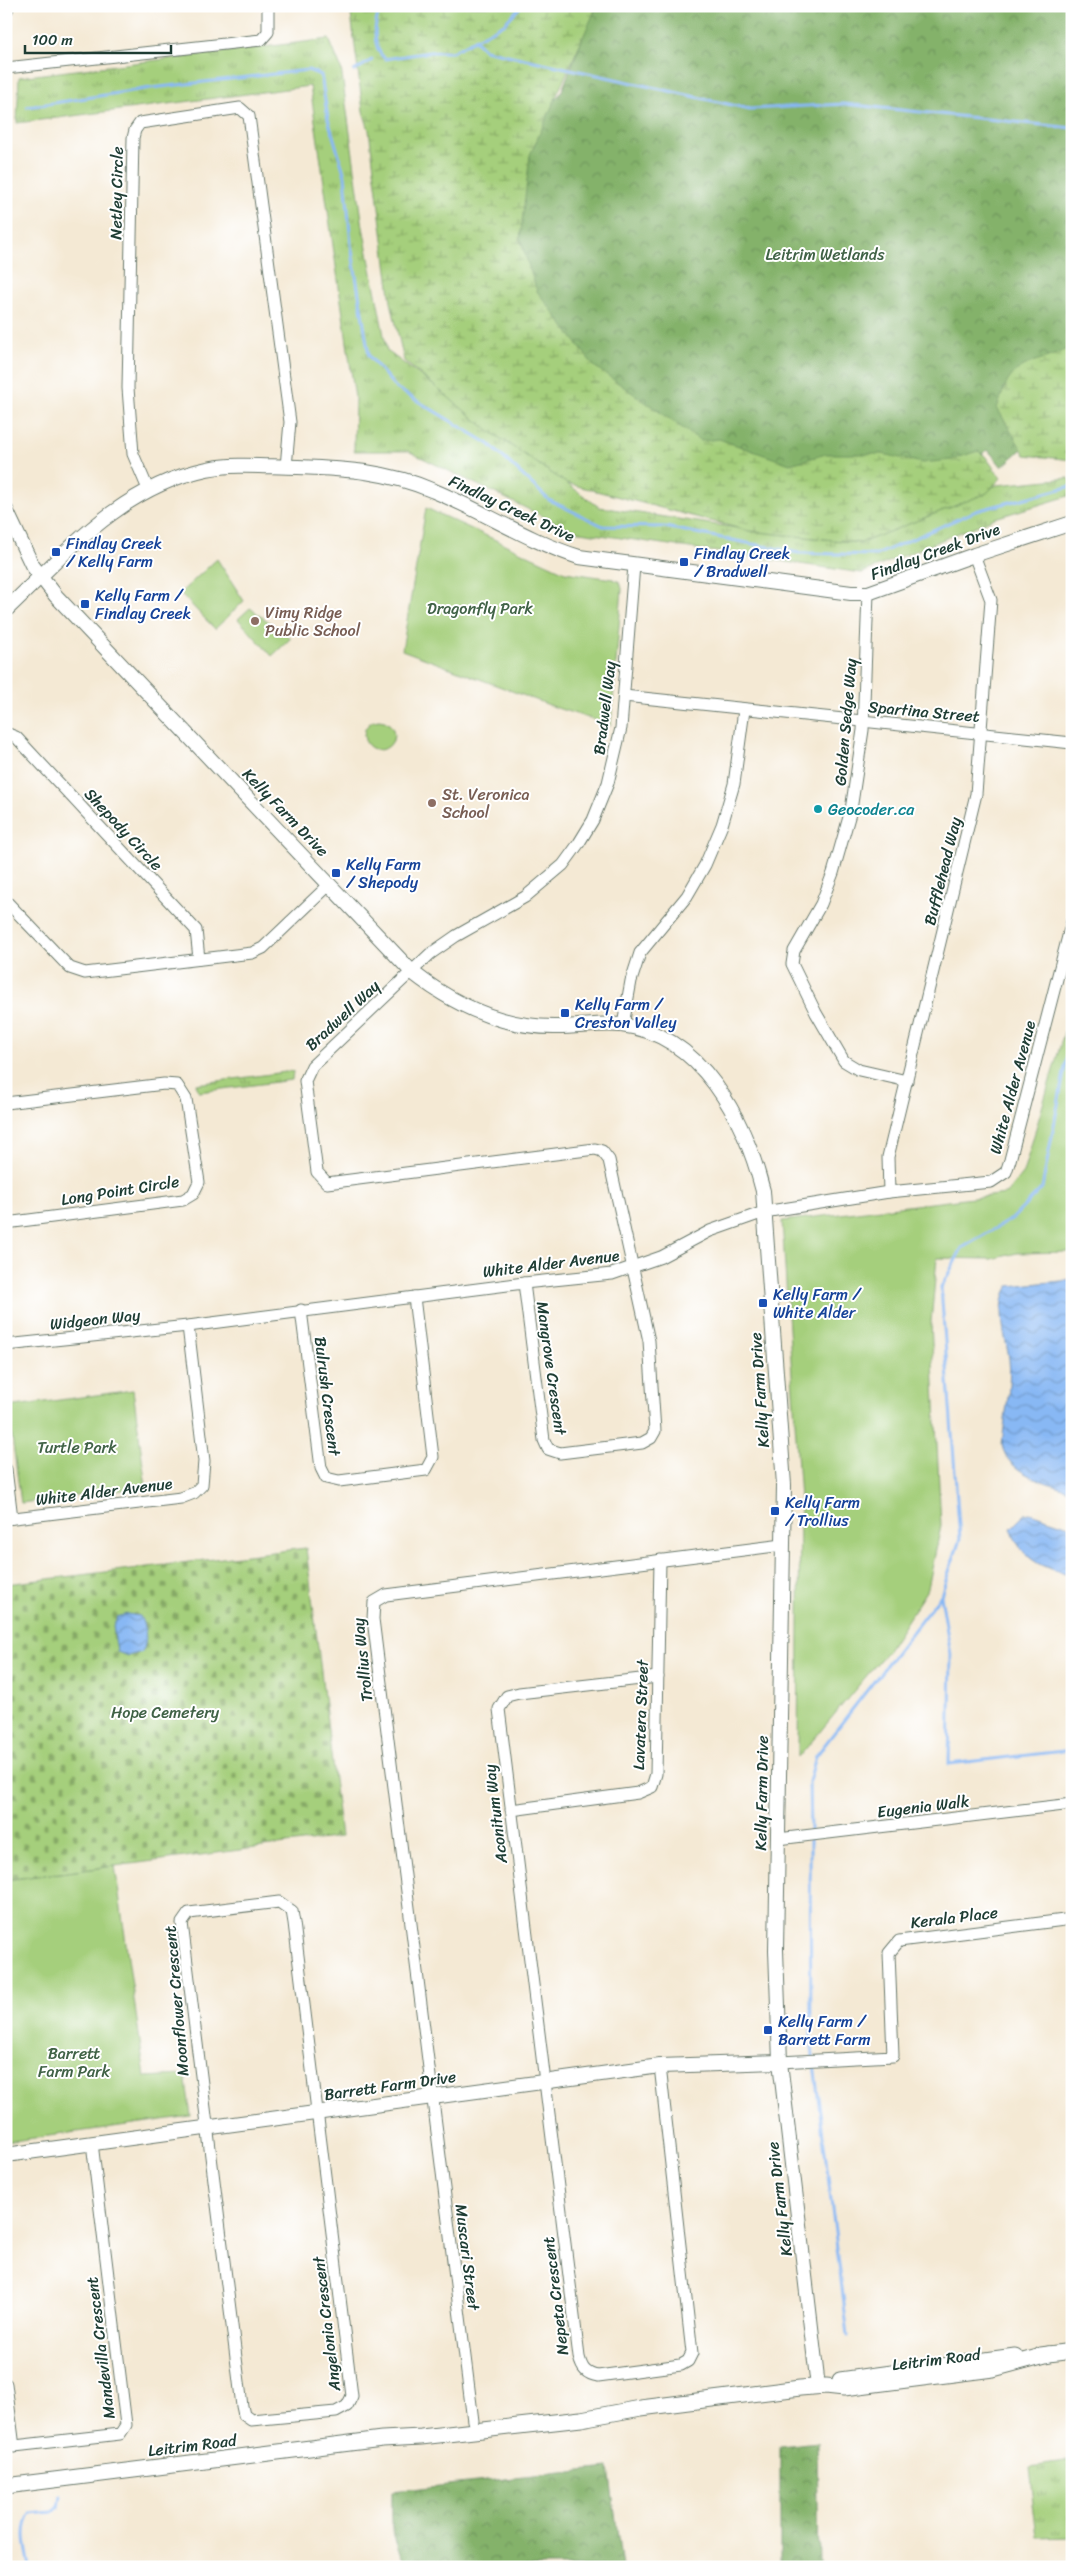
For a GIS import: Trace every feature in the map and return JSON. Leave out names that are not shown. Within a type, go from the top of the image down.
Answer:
[{"type":"main road","name":"Leitrim Road","points":[[382,2439],[473,2420],[641,2408],[822,2386],[856,2376],[976,2360],[1072,2351]]},
{"type":"main road","name":"Leitrim Road","points":[[6,2486],[382,2439],[421,2437],[572,2420],[641,2408]]},
{"type":"street","points":[[6,68],[261,40],[268,32],[268,6]]},
{"type":"street","name":"Netley Circle","points":[[148,489],[133,454],[128,388],[132,138],[134,130],[140,123],[240,108],[249,116],[290,422],[286,467]]},
{"type":"street","name":"Findlay Creek Drive","points":[[6,610],[112,510],[148,489],[208,469],[286,467],[356,469],[379,473],[434,491],[546,547],[578,557],[783,586],[868,593],[974,555],[1072,523]]},
{"type":"street","name":"Kelly Farm Drive","points":[[6,510],[12,526],[40,578],[412,972],[461,1005],[498,1019],[540,1027],[623,1025],[650,1033],[674,1044],[691,1056],[706,1072],[740,1127],[753,1156],[763,1190],[784,1485],[776,1950],[780,2062],[822,2386]]},
{"type":"street","name":"Bufflehead Way","points":[[888,1192],[887,1164],[973,814],[982,732],[991,600],[974,555]]},
{"type":"street","name":"Bradwell Way","points":[[633,1268],[610,1160],[602,1151],[595,1149],[332,1184],[327,1183],[320,1178],[317,1172],[305,1081],[306,1074],[312,1066],[430,954],[456,936],[525,897],[563,865],[593,820],[608,783],[621,728],[634,565]]},
{"type":"street","name":"Golden Sedge Way","points":[[868,593],[869,631],[858,776],[844,841],[821,904],[794,951],[792,964],[816,1013],[844,1061],[859,1070],[907,1081]]},
{"type":"street","name":"Spartina Street","points":[[624,696],[863,722],[982,732],[1072,743]]},
{"type":"street","points":[[623,1025],[631,981],[640,953],[687,896],[705,865],[722,825],[734,784],[744,710]]},
{"type":"street","name":"Shepody Circle","points":[[6,733],[16,737],[196,930],[200,959]]},
{"type":"street","points":[[6,901],[70,968],[85,973],[252,953],[263,948],[330,884]]},
{"type":"street","name":"White Alder Avenue","points":[[9,1518],[181,1498],[194,1493],[202,1485],[204,1461],[188,1326],[301,1310],[612,1274],[661,1257],[710,1231],[764,1212],[888,1192],[991,1182],[1006,1172],[1072,921]]},
{"type":"street","name":"Long Point Circle","points":[[6,1103],[164,1084],[177,1085],[186,1099],[199,1182],[192,1194],[183,1200],[6,1223]]},
{"type":"street","name":"Mangrove Crescent","points":[[524,1283],[544,1440],[548,1449],[560,1453],[642,1443],[651,1438],[655,1431],[649,1341],[633,1268]]},
{"type":"street","name":"Bulrush Crescent","points":[[301,1310],[321,1468],[326,1478],[338,1481],[426,1470],[430,1465],[433,1457],[414,1297]]},
{"type":"street","name":"Widgeon Way","points":[[6,1344],[188,1326]]},
{"type":"street","points":[[6,1468],[9,1518]]},
{"type":"street","name":"Trollius Way","points":[[431,2097],[373,1620],[374,1602],[386,1595],[783,1545]]},
{"type":"street","name":"Lavatera Street","points":[[511,1810],[638,1793],[652,1787],[656,1774],[660,1560]]},
{"type":"street","name":"Aconitum Way","points":[[545,2081],[499,1709],[507,1696],[658,1678]]},
{"type":"street","name":"Eugenia Walk","points":[[778,1839],[1072,1804]]},
{"type":"street","name":"Moonflower Crescent","points":[[206,2128],[182,1923],[189,1913],[280,1902],[292,1911],[317,2112]]},
{"type":"street","name":"Kerala Place","points":[[780,2062],[893,2056],[889,1953],[899,1941],[1072,1919]]},
{"type":"street","name":"Barrett Farm Drive","points":[[6,2155],[660,2066],[780,2062]]},
{"type":"street","name":"Nepeta Crescent","points":[[545,2081],[580,2364],[586,2372],[598,2376],[681,2366],[690,2358],[693,2345],[660,2066]]},
{"type":"street","name":"Muscari Street","points":[[431,2097],[473,2420]]},
{"type":"street","name":"Angelonia Crescent","points":[[206,2128],[244,2414],[247,2418],[255,2420],[336,2412],[346,2407],[352,2396],[317,2112]]},
{"type":"street","name":"Mandevilla Crescent","points":[[10,2447],[120,2434],[126,2425],[92,2144]]},
{"type":"street","points":[[6,2384],[10,2447]]},
{"type":"green space","points":[[350,6],[597,6],[530,155],[520,239],[537,291],[594,366],[701,441],[719,439],[790,464],[826,454],[883,454],[922,463],[951,460],[978,451],[985,456],[1001,478],[987,493],[861,543],[749,531],[566,483],[488,430],[404,361],[391,302],[369,130],[363,111]]},
{"type":"green space","name":"Leitrim Wetlands","points":[[595,6],[1072,6],[1072,426],[1032,440],[1002,467],[988,450],[954,471],[840,513],[659,442],[509,290],[534,124],[561,93]]},
{"type":"green space","points":[[329,39],[341,68],[363,227],[387,351],[599,507],[770,533],[861,543],[997,485],[1069,478],[1072,484],[1072,495],[995,518],[862,573],[573,531],[408,451],[354,451],[355,398],[310,86],[17,123],[19,77]]},
{"type":"green space","points":[[1072,345],[1072,460],[1025,455],[997,408],[1004,388],[1016,371],[1023,366],[1056,354]]},
{"type":"green space","name":"Dragonfly Park","points":[[426,508],[565,572],[613,579],[620,582],[622,589],[611,725],[560,709],[402,650]]},
{"type":"green space","points":[[217,559],[244,601],[215,629],[180,593]]},
{"type":"green space","points":[[250,608],[291,638],[272,656],[238,619]]},
{"type":"green space","points":[[379,720],[390,724],[394,735],[390,746],[379,750],[368,746],[364,735],[368,724]]},
{"type":"green space","points":[[1072,1005],[1072,1252],[1017,1253],[992,1259],[937,1258],[931,1322],[941,1526],[928,1588],[889,1649],[798,1758],[800,1499],[782,1221],[1006,1194],[1023,1173]]},
{"type":"green space","points":[[293,1071],[292,1080],[199,1092],[196,1084]]},
{"type":"green space","name":"Turtle Park","points":[[133,1390],[146,1487],[21,1503],[8,1407]]},
{"type":"green space","name":"Hope Cemetery","points":[[306,1548],[341,1837],[6,1880],[6,1584]]},
{"type":"green space","name":"Barrett Farm Park","points":[[115,1866],[145,2077],[185,2075],[191,2116],[6,2142],[6,1880]]},
{"type":"green space","points":[[817,2442],[819,2567],[780,2567],[780,2446]]},
{"type":"green space","points":[[1072,2461],[1072,2537],[1037,2538],[1029,2467]]},
{"type":"green space","points":[[609,2468],[622,2567],[408,2567],[397,2548],[393,2530],[392,2491]]},
{"type":"water","points":[[1072,1280],[1072,1491],[1030,1476],[1020,1470],[1012,1464],[1002,1445],[1010,1369],[1002,1312],[1005,1294],[1009,1286]]},
{"type":"water","points":[[1030,1513],[1072,1527],[1072,1576],[1034,1561],[1020,1548],[1011,1528],[1025,1514]]},
{"type":"water","points":[[127,1614],[140,1616],[146,1638],[142,1652],[128,1656],[117,1652],[113,1626],[117,1617]]},
{"type":"waterway","points":[[381,6],[375,34],[377,48],[385,59],[430,52],[452,52],[504,24],[521,6]]},
{"type":"waterway","points":[[474,39],[485,50],[750,109],[844,104],[1072,128]]},
{"type":"waterway","points":[[354,71],[372,60]]},
{"type":"waterway","points":[[27,107],[151,88],[308,70],[321,75],[328,119],[345,176],[351,245],[369,356],[396,388],[489,444],[549,500],[603,526],[665,527],[799,553],[876,555],[976,511],[1072,486]]},
{"type":"waterway","points":[[810,1831],[809,1782],[816,1756],[941,1595],[960,1539],[941,1288],[962,1248],[1013,1218],[1042,1188],[1072,1031]]},
{"type":"waterway","points":[[941,1596],[951,1655],[949,1764],[1072,1750]]},
{"type":"waterway","points":[[810,1838],[811,2040],[848,2336]]},
{"type":"waterway","points":[[30,2567],[25,2540],[28,2520],[31,2514],[52,2512],[59,2507],[61,2495]]},
{"type":"place","name":"Findlay Creek / Kelly Farm","points":[[56,552]]},
{"type":"place","name":"Findlay Creek / Bradwell","points":[[684,562]]},
{"type":"place","name":"Kelly Farm / Findlay Creek","points":[[85,604]]},
{"type":"place","name":"Vimy Ridge Public School","points":[[255,621]]},
{"type":"place","name":"St. Veronica School","points":[[432,803]]},
{"type":"place","name":"Geocoder.ca","points":[[818,809]]},
{"type":"place","name":"Kelly Farm / Shepody","points":[[336,873]]},
{"type":"place","name":"Kelly Farm / Creston Valley","points":[[565,1013]]},
{"type":"place","name":"Kelly Farm / White Alder","points":[[763,1303]]},
{"type":"place","name":"Kelly Farm / Trollius","points":[[775,1511]]},
{"type":"place","name":"Kelly Farm / Barrett Farm","points":[[768,2030]]}]
